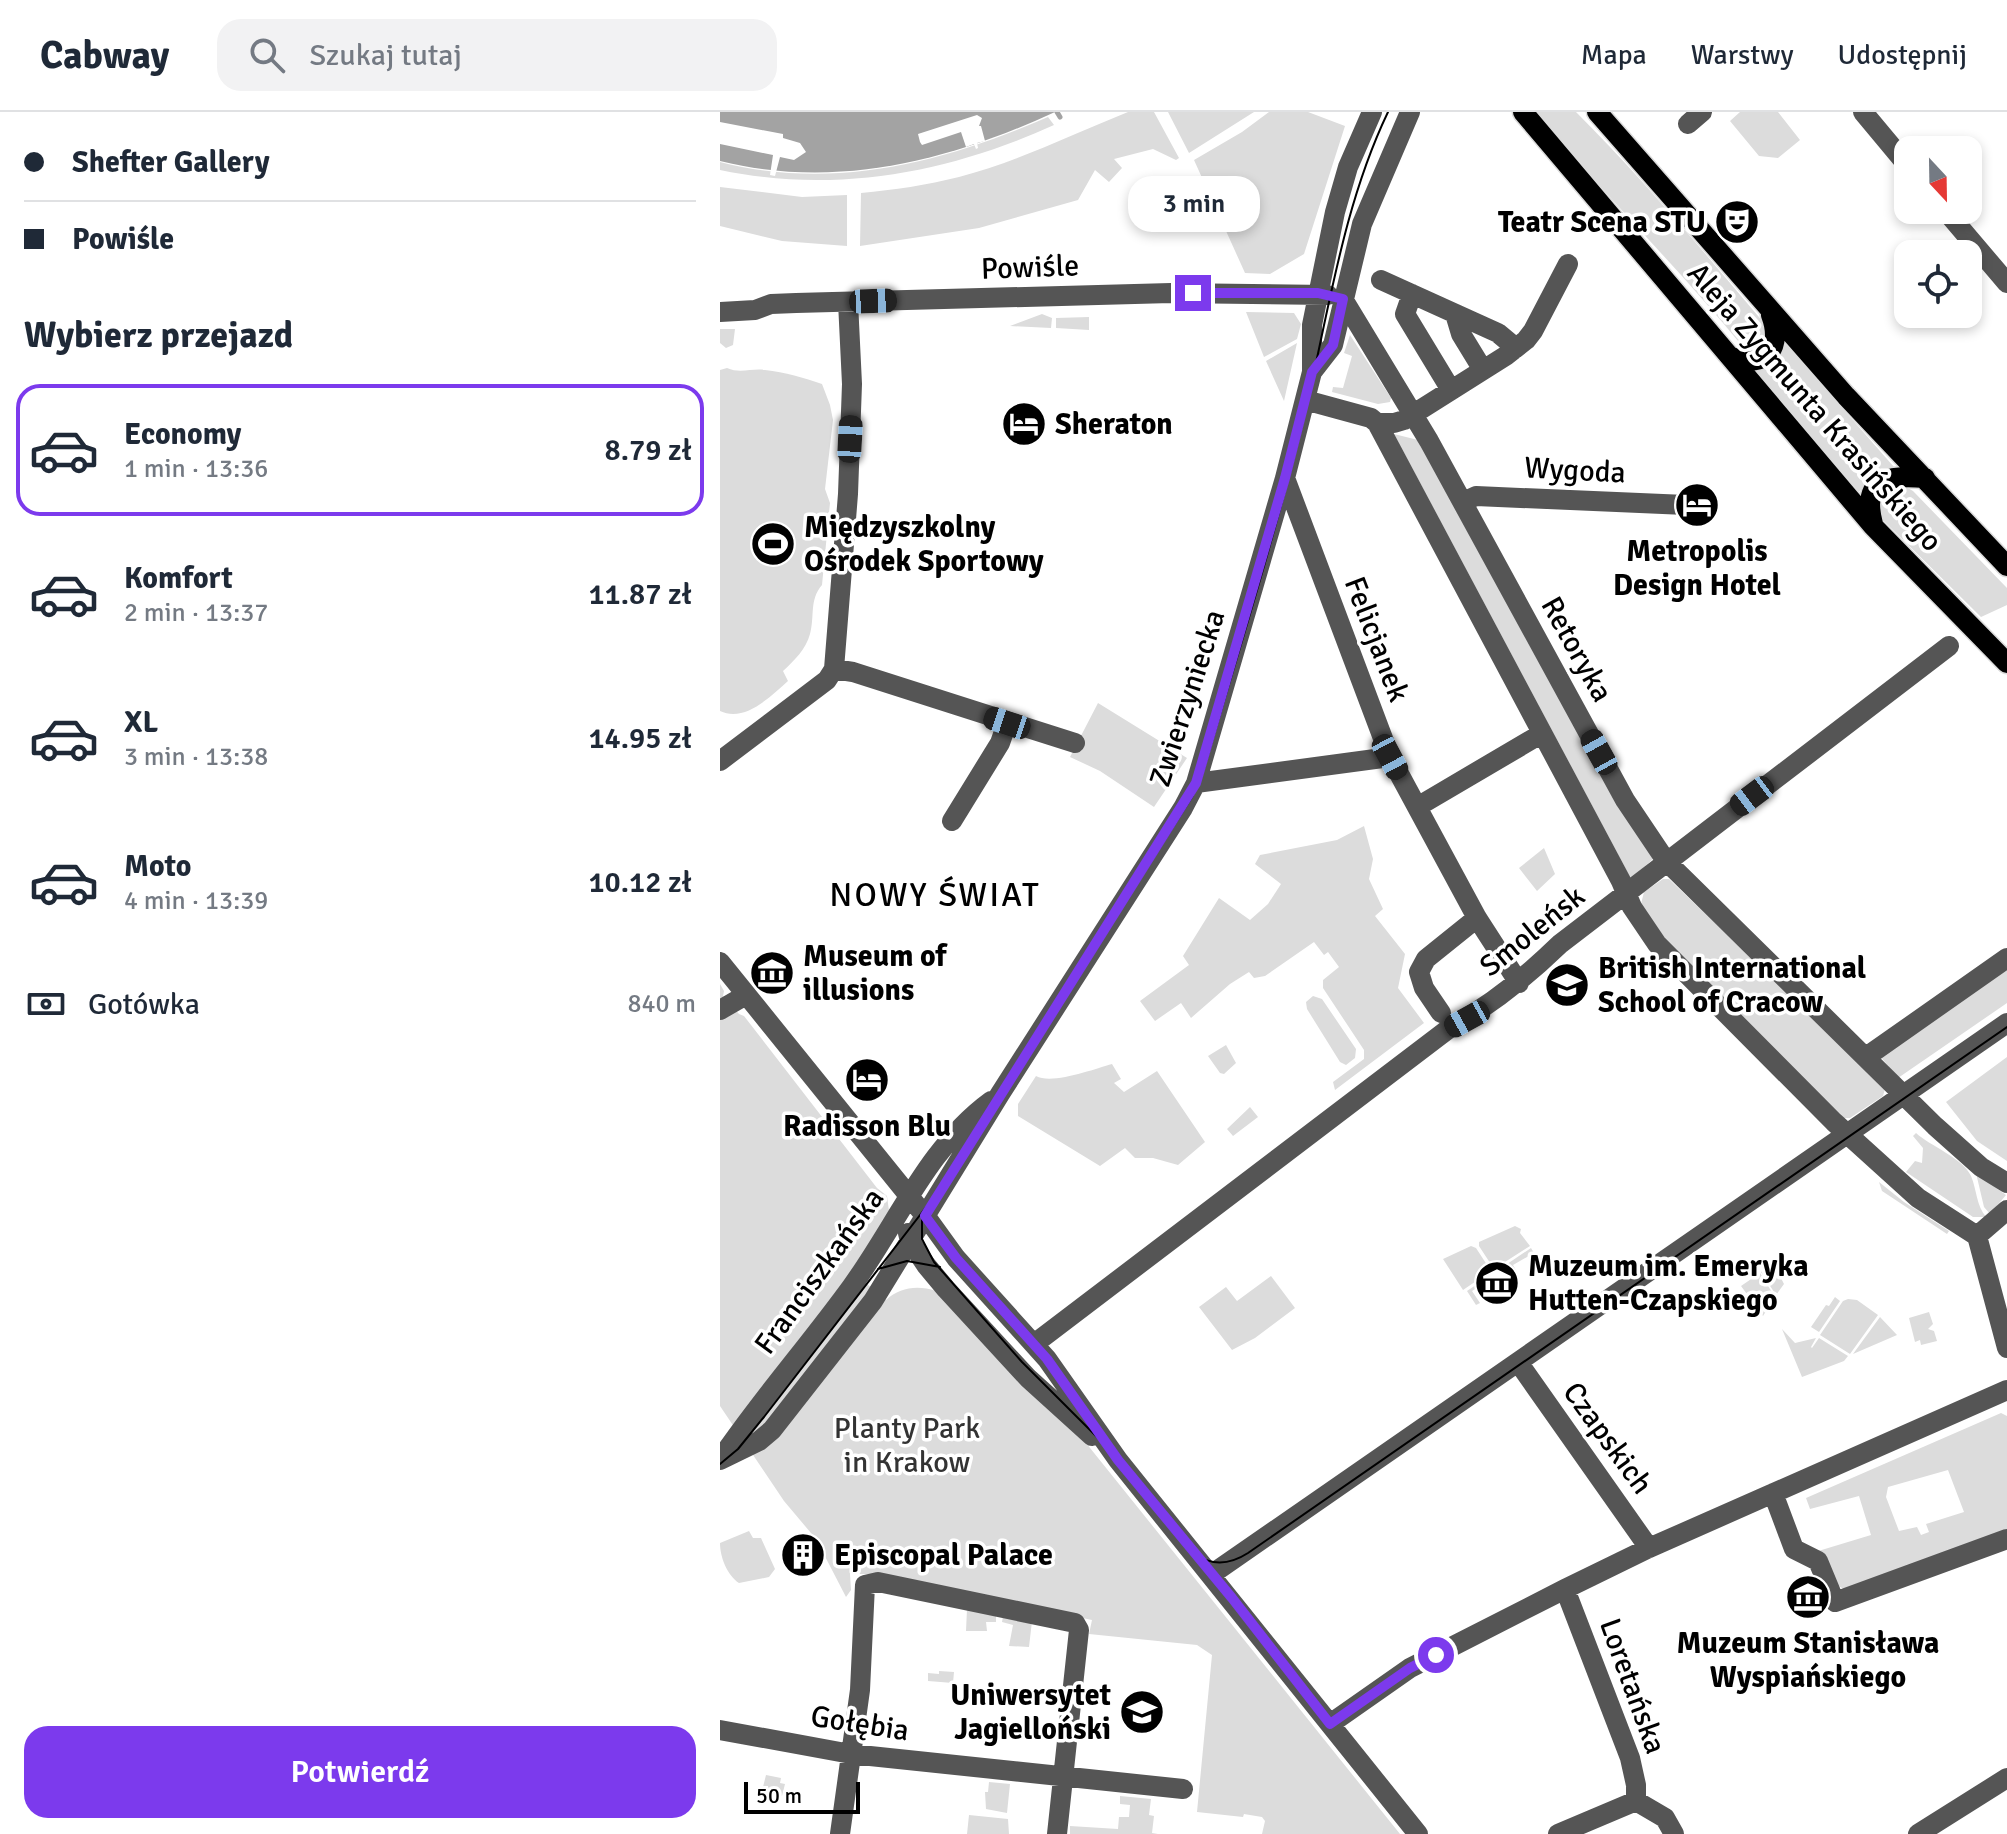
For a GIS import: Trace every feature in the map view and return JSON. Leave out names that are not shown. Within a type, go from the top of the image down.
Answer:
[{"type":"main road","name":"Aleja Zygmunta Krasińskiego","points":[[1523,112],[1873,526],[2007,663]]},
{"type":"main road","name":"Aleja Zygmunta Krasińskiego","points":[[1597,112],[1846,396],[2007,566]]},
{"type":"main road","points":[[1732,357],[1749,361],[1769,354],[1777,334],[1769,310]]},
{"type":"main road","points":[[1873,526],[1869,498],[1877,484],[1893,477],[1925,478]]},
{"type":"street","name":"Zwierzyniecka","points":[[925,1216],[1196,783],[1285,478],[1312,372],[1312,332],[1327,244],[1348,167],[1372,112]]},
{"type":"street","name":"Zwierzyniecka","points":[[1312,372],[1333,345],[1362,224],[1410,112]]},
{"type":"street","points":[[1863,112],[1894,149]]},
{"type":"street","points":[[1957,224],[2006,281]]},
{"type":"street","points":[[1377,423],[1400,422],[1413,415],[1516,348],[1533,331],[1568,264]]},
{"type":"street","points":[[1381,280],[1498,333],[1516,348]]},
{"type":"street","name":"Powiśle","points":[[720,312],[755,310],[771,304],[1171,293],[1318,293],[1343,299]]},
{"type":"street","points":[[1412,294],[1405,314],[1451,390]]},
{"type":"street","name":"Retoryka","points":[[1343,299],[1463,502],[1625,800],[1666,861],[1903,1095],[1981,1167],[2007,1183]]},
{"type":"street","points":[[720,761],[827,680],[834,669],[848,494],[852,384],[848,302]]},
{"type":"street","points":[[1455,314],[1461,334],[1483,370]]},
{"type":"street","points":[[1305,400],[1371,418],[1377,423],[1632,907],[1657,944],[1848,1134],[1918,1198],[1977,1236],[2007,1348]]},
{"type":"street","name":"Felicjanek","points":[[1285,478],[1390,757],[1477,918],[1519,983]]},
{"type":"street","name":"Wygoda","points":[[1463,502],[1476,496],[1686,505]]},
{"type":"street","name":"Smoleńsk","points":[[1034,1344],[1451,1027],[1482,1010],[1519,983],[1560,944],[1949,646]]},
{"type":"street","points":[[834,669],[853,672],[1075,743]]},
{"type":"street","points":[[952,821],[1000,743],[1007,723]]},
{"type":"street","points":[[1417,807],[1541,734]]},
{"type":"street","points":[[1196,783],[1390,757]]},
{"type":"street","points":[[1441,1013],[1424,988],[1419,972],[1426,959],[1477,918]]},
{"type":"street","points":[[1866,1057],[2007,958]]},
{"type":"street","points":[[720,962],[956,1258],[1034,1344],[1118,1460],[1418,1834]]},
{"type":"street","points":[[720,1010],[746,995]]},
{"type":"street","points":[[1212,1574],[2007,1023]]},
{"type":"street","name":"Zwierzyniecka","points":[[909,1197],[957,1130],[1000,1094]]},
{"type":"street","points":[[909,1197],[907,1227],[910,1241],[926,1265],[1028,1378],[1118,1460]]},
{"type":"street","name":"Franciszkańska","points":[[721,1459],[743,1424],[854,1283],[909,1197]]},
{"type":"street","points":[[1977,1236],[2007,1210]]},
{"type":"street","name":"Franciszkańska","points":[[721,1459],[759,1441],[772,1430],[868,1309],[925,1216]]},
{"type":"street","name":"Czapskich","points":[[1518,1362],[1649,1548]]},
{"type":"street","points":[[1330,1724],[1410,1668],[1565,1589],[1649,1548],[2007,1390]]},
{"type":"street","points":[[1773,1493],[1794,1549],[1818,1561],[1835,1602],[2007,1539]]},
{"type":"street","points":[[840,1834],[860,1690],[865,1585],[878,1582],[1075,1623],[1079,1630],[1057,1834]]},
{"type":"street","name":"Loretańska","points":[[1565,1589],[1630,1758],[1636,1801],[1665,1818],[1674,1834]]},
{"type":"street","name":"Gołębia","points":[[720,1730],[851,1754],[1183,1789]]},
{"type":"street","points":[[1918,1834],[2007,1778]]},
{"type":"street","points":[[1558,1834],[1636,1801]]},
{"type":"green space","points":[[1128,112],[1154,112],[1179,158],[1176,160],[1153,149],[1114,159],[1122,168],[1109,182],[1095,170],[1078,200],[979,228],[860,246],[861,193],[923,185],[981,171]]},
{"type":"green space","points":[[1168,112],[1254,112],[1189,153]]},
{"type":"green space","points":[[1269,112],[1308,112],[1345,126],[1304,254],[1270,274],[1245,273],[1194,160]]},
{"type":"green space","points":[[1536,112],[1576,112],[1601,137],[1764,323],[1765,341],[1762,344],[1753,349],[1743,347]]},
{"type":"green space","points":[[1740,112],[1778,112],[1800,140],[1778,158],[1759,156],[1730,121]]},
{"type":"green space","points":[[1048,117],[1054,125],[1014,142],[932,167],[890,174],[806,180],[720,170],[720,162],[804,174],[887,168],[968,148]]},
{"type":"green space","points":[[720,187],[802,197],[847,195],[847,246],[782,241],[720,226]]},
{"type":"green space","points":[[1246,312],[1294,313],[1301,324],[1297,339],[1264,357]]},
{"type":"green space","points":[[1042,314],[1052,318],[1051,328],[1010,326]]},
{"type":"green space","points":[[1089,317],[1089,330],[1056,328],[1056,318]]},
{"type":"green space","points":[[720,329],[735,329],[733,345],[726,348],[720,343]]},
{"type":"green space","points":[[1350,335],[1391,398],[1390,402],[1378,404],[1332,392],[1333,387],[1343,388],[1352,356],[1344,353]]},
{"type":"green space","points":[[1297,343],[1284,401],[1266,361]]},
{"type":"green space","points":[[1786,344],[1894,467],[1874,473],[1859,492],[1753,370],[1777,358]]},
{"type":"green space","name":"Międzyszkolny Ośrodek Sportowy","points":[[720,370],[772,371],[822,384],[833,420],[825,489],[830,503],[822,585],[814,602],[808,639],[783,671],[788,681],[757,706],[729,714],[720,711]]},
{"type":"green space","points":[[1394,434],[1418,440],[1653,859],[1633,877],[1630,877]]},
{"type":"green space","points":[[1906,487],[2007,588],[2007,605],[1981,617],[1883,520],[1878,505],[1881,495],[1891,489]]},
{"type":"green space","points":[[1098,703],[1187,758],[1154,807],[1100,771],[1070,757]]},
{"type":"green space","points":[[1364,826],[1373,859],[1369,879],[1383,909],[1375,916],[1405,954],[1398,988],[1424,1023],[1335,1090],[1333,1082],[1364,1059],[1364,1050],[1323,988],[1323,980],[1339,967],[1328,952],[1324,955],[1314,942],[1265,976],[1254,978],[1249,972],[1230,984],[1191,1018],[1181,1003],[1155,1021],[1140,1001],[1189,965],[1183,956],[1219,898],[1250,920],[1268,904],[1281,884],[1255,864],[1260,855],[1337,840]]},
{"type":"green space","points":[[1544,848],[1555,874],[1537,891],[1519,868]]},
{"type":"green space","points":[[1663,879],[1669,879],[1881,1083],[1885,1089],[1883,1096],[1850,1118],[1844,1118],[1680,960],[1641,904],[1644,892]]},
{"type":"green space","points":[[2007,958],[2007,1003],[1898,1078],[1875,1050]]},
{"type":"green space","name":"Planty Park in Krakow","points":[[720,984],[723,996],[744,1016],[877,1188],[887,1196],[889,1211],[854,1273],[886,1300],[910,1288],[936,1291],[1074,1428],[1400,1834],[1262,1834],[1265,1821],[1262,1817],[1197,1812],[1212,1655],[1197,1645],[1089,1634],[1092,1620],[873,1574],[850,1574],[851,1590],[846,1597],[816,1539],[784,1501],[720,1406]]},
{"type":"green space","points":[[1313,996],[1322,999],[1356,1049],[1355,1058],[1346,1065],[1340,1062],[1307,1009],[1306,1002]]},
{"type":"green space","points":[[1226,1045],[1236,1063],[1224,1074],[1208,1056]]},
{"type":"green space","points":[[2007,1057],[2007,1161],[1977,1141],[1946,1102]]},
{"type":"green space","points":[[1112,1064],[1121,1079],[1114,1083],[1124,1092],[1157,1071],[1205,1142],[1178,1165],[1153,1158],[1135,1158],[1125,1148],[1100,1166],[1018,1116],[1018,1104],[1036,1076],[1052,1079]]},
{"type":"green space","points":[[1250,1107],[1258,1117],[1233,1136],[1227,1129]]},
{"type":"green space","points":[[1916,1133],[1967,1170],[1986,1217],[1973,1217],[1906,1172],[1915,1161],[1922,1163],[1923,1148],[1913,1136]]},
{"type":"green space","points":[[1976,1173],[2006,1195],[1990,1214],[1984,1207]]},
{"type":"green space","points":[[1879,1182],[1949,1231],[1947,1234],[1882,1191]]},
{"type":"green space","points":[[1515,1226],[1521,1229],[1520,1233],[1530,1246],[1494,1269],[1479,1242]]},
{"type":"green space","points":[[1471,1246],[1476,1248],[1491,1271],[1463,1290],[1443,1259]]},
{"type":"green space","points":[[1531,1248],[1534,1253],[1513,1265],[1518,1274],[1491,1292],[1484,1283],[1472,1291],[1480,1303],[1476,1305],[1467,1291]]},
{"type":"green space","points":[[1774,1264],[1784,1284],[1776,1295],[1761,1272]]},
{"type":"green space","points":[[1760,1273],[1775,1297],[1763,1316],[1741,1286]]},
{"type":"green space","points":[[1271,1276],[1295,1308],[1255,1338],[1232,1350],[1199,1307],[1226,1287],[1237,1301]]},
{"type":"green space","points":[[1835,1297],[1840,1301],[1819,1332],[1811,1327]]},
{"type":"green space","points":[[1857,1300],[1878,1315],[1850,1354],[1820,1335],[1843,1301]]},
{"type":"green space","points":[[1929,1312],[1933,1324],[1928,1329],[1934,1331],[1937,1341],[1921,1345],[1920,1340],[1915,1342],[1909,1318]]},
{"type":"green space","points":[[1880,1317],[1897,1335],[1853,1354]]},
{"type":"green space","points":[[1782,1329],[1795,1343],[1816,1338],[1812,1348],[1819,1338],[1848,1356],[1844,1361],[1802,1377]]},
{"type":"green space","points":[[2001,1413],[2007,1416],[2007,1531],[1845,1590],[1834,1583],[1815,1552],[1871,1535],[1859,1496],[1810,1509],[1806,1498]],"holes":[[[1948,1470],[1964,1512],[1926,1524],[1929,1532],[1921,1535],[1917,1527],[1899,1531],[1886,1497],[1888,1487]]]},
{"type":"green space","points":[[749,1531],[753,1538],[761,1538],[775,1569],[769,1577],[739,1583],[725,1565],[720,1543]]},
{"type":"green space","points":[[967,1609],[996,1615],[996,1622],[986,1622],[987,1631],[966,1631]]},
{"type":"green space","points":[[1003,1616],[1032,1621],[1029,1647],[1009,1646],[1013,1625],[1002,1622]]},
{"type":"green space","points":[[939,1671],[954,1672],[953,1683],[928,1681],[928,1673],[939,1674]]},
{"type":"green space","points":[[766,1775],[781,1778],[780,1783],[785,1784],[782,1796],[762,1791]]},
{"type":"green space","points":[[989,1782],[1010,1784],[1007,1813],[986,1809],[985,1792],[988,1792]]},
{"type":"green space","points":[[1120,1796],[1151,1799],[1149,1815],[1154,1816],[1152,1833],[1158,1834],[1070,1834],[1070,1826],[1118,1829],[1119,1817],[1129,1817],[1130,1805],[1120,1804]]},
{"type":"green space","points":[[969,1815],[1008,1819],[1009,1834],[967,1834]]},
{"type":"shaded area","points":[[720,112],[1055,112],[933,157],[849,171],[806,172],[763,169],[720,161]]},
{"type":"pier","points":[[977,115],[982,118],[979,126],[985,141],[977,143],[976,149],[974,144],[966,147],[961,132],[922,145],[920,142],[918,134]]},
{"type":"pier","points":[[720,122],[783,134],[783,138],[800,143],[806,152],[794,160],[780,157],[775,176],[770,175],[773,155],[720,144]]},
{"type":"waterway","points":[[1057,112],[1060,117]]},
{"type":"tram line","points":[[720,1464],[738,1449],[764,1417],[954,1171],[1192,797],[1201,778],[1277,520],[1310,393],[1346,229],[1388,112]]},
{"type":"tram line","points":[[922,1213],[922,1239],[934,1262],[1022,1362],[1102,1442],[1190,1551],[1211,1562],[1226,1562],[1248,1553],[2007,1027]]},
{"type":"tram line","points":[[878,1269],[907,1261],[940,1267]]},
{"type":"place","name":"Teatr Scena STU","points":[[1737,222]]},
{"type":"place","name":"Sheraton","points":[[1024,424]]},
{"type":"place","name":"Metropolis Design Hotel","points":[[1697,505]]},
{"type":"place","name":"Międzyszkolny Ośrodek Sportowy","points":[[773,544]]},
{"type":"place","name":"Museum of illusions","points":[[772,973]]},
{"type":"place","name":"British International School of Cracow","points":[[1567,985]]},
{"type":"place","name":"Radisson Blu","points":[[867,1080]]},
{"type":"place","name":"Muzeum im. Emeryka Hutten-Czapskiego","points":[[1497,1283]]},
{"type":"place","name":"Episcopal Palace","points":[[803,1555]]},
{"type":"place","name":"Muzeum Stanisława Wyspiańskiego","points":[[1808,1597]]},
{"type":"place","name":"Uniwersytet Jagielloński","points":[[1142,1712]]},
{"type":"district","name":"NOWY ŚWIAT","points":[[935,894]]},
{"type":"route","points":[[1193,293],[1318,293],[1343,299],[1333,345],[1312,372],[1285,478],[1196,783],[925,1216],[956,1258],[1047,1359],[1118,1460],[1232,1598],[1330,1724],[1410,1668],[1436,1655]]}]
